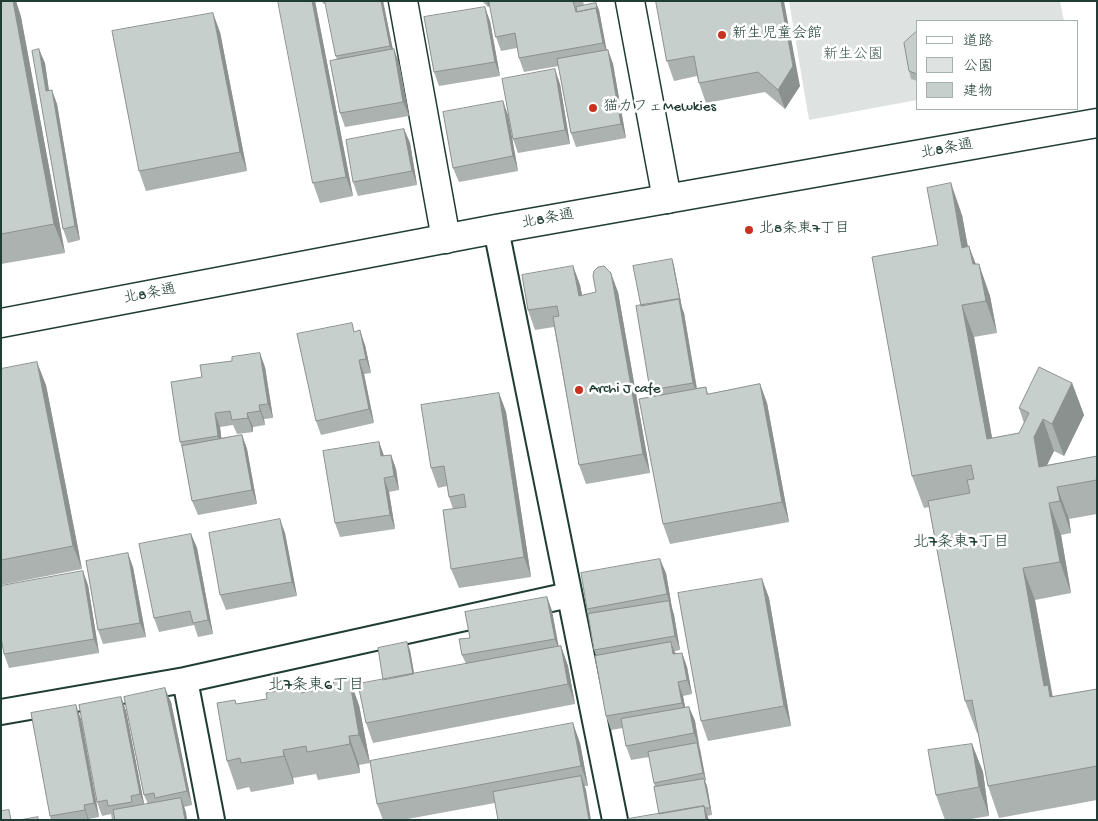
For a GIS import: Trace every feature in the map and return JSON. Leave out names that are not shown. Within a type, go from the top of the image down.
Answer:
[{"type":"street","points":[[402,1],[446,239]]},
{"type":"street","points":[[630,1],[667,199]]},
{"type":"street","name":"北8条通","points":[[1,324],[496,229],[1097,123]]},
{"type":"lane","points":[[496,229],[614,820]]},
{"type":"lane","points":[[1,712],[185,680],[570,595]]},
{"type":"lane","points":[[185,680],[212,820]]},
{"type":"green space","name":"新生公園","points":[[789,1],[1060,1],[1064,20],[916,20],[916,100],[809,120]]},
{"type":"building","points":[[1,1],[13,1],[54,224],[1,234]]},
{"type":"building","points":[[278,1],[312,1],[346,177],[313,183]]},
{"type":"building","points":[[325,1],[381,1],[390,46],[336,56]]},
{"type":"building","points":[[489,1],[573,1],[576,12],[596,8],[603,43],[519,58],[515,33],[496,37]]},
{"type":"building","points":[[656,1],[781,1],[793,66],[778,90],[758,72],[699,83],[694,56],[667,61]]},
{"type":"building","points":[[596,3],[598,15],[596,8],[577,12],[576,7]]},
{"type":"building","points":[[485,7],[495,62],[434,72],[424,17]]},
{"type":"building","points":[[213,13],[240,152],[139,171],[112,31]]},
{"type":"building","points":[[916,32],[916,74],[909,71],[904,43]]},
{"type":"building","points":[[39,49],[46,91],[52,90],[75,226],[63,229],[32,51]]},
{"type":"building","points":[[394,49],[403,102],[340,113],[330,61]]},
{"type":"building","points":[[608,50],[621,124],[571,133],[557,59]]},
{"type":"building","points":[[555,69],[565,130],[513,139],[502,79]]},
{"type":"building","points":[[503,101],[513,156],[453,168],[443,112]]},
{"type":"building","points":[[404,129],[412,171],[353,182],[346,140]]},
{"type":"building","points":[[951,183],[962,248],[969,246],[973,264],[979,264],[986,301],[962,305],[987,439],[1019,433],[1029,413],[1019,408],[1039,367],[1072,383],[1052,424],[1043,419],[1034,437],[1039,467],[1097,456],[1097,480],[1057,487],[1060,501],[1049,503],[1060,562],[1023,568],[1044,686],[1048,685],[1050,697],[1097,689],[1097,766],[988,786],[972,700],[965,701],[928,501],[970,493],[967,480],[974,479],[971,465],[912,476],[872,257],[938,245],[927,188]]},
{"type":"building","points":[[672,259],[680,300],[641,306],[633,266]]},
{"type":"building","points":[[573,266],[579,296],[596,292],[593,276],[594,271],[598,267],[604,266],[611,273],[643,454],[579,465],[553,317],[559,316],[557,306],[528,310],[522,275]]},
{"type":"building","points":[[679,299],[693,383],[650,390],[636,306]]},
{"type":"building","points":[[352,323],[354,332],[360,330],[366,359],[359,360],[369,409],[316,421],[297,334]]},
{"type":"building","points":[[260,353],[268,404],[259,405],[260,411],[247,413],[248,418],[232,420],[230,411],[215,413],[218,436],[180,442],[171,382],[202,377],[200,365],[232,361],[232,357]]},
{"type":"building","points":[[37,362],[73,546],[1,560],[1,369]]},
{"type":"building","points":[[760,384],[782,502],[663,524],[639,399],[706,387],[707,394]]},
{"type":"building","points":[[499,393],[524,557],[451,569],[443,510],[466,507],[464,494],[449,497],[444,466],[431,468],[421,405]]},
{"type":"building","points":[[242,435],[252,490],[192,501],[182,446]]},
{"type":"building","points":[[379,442],[381,456],[391,455],[394,476],[384,478],[390,515],[335,523],[323,451]]},
{"type":"building","points":[[280,519],[292,582],[220,595],[209,533]]},
{"type":"building","points":[[191,534],[208,620],[193,623],[190,611],[154,618],[139,544]]},
{"type":"building","points":[[128,553],[140,623],[98,630],[86,561]]},
{"type":"building","points":[[660,559],[667,594],[587,609],[581,573]]},
{"type":"building","points":[[83,571],[94,639],[4,654],[1,638],[1,586]]},
{"type":"building","points":[[762,579],[784,706],[701,721],[678,593]]},
{"type":"building","points":[[547,597],[555,639],[462,655],[459,639],[470,638],[465,612]]},
{"type":"building","points":[[669,601],[675,636],[594,650],[588,614]]},
{"type":"building","points":[[407,642],[413,674],[383,680],[378,648]]},
{"type":"building","points":[[671,642],[673,654],[682,653],[687,680],[678,682],[682,703],[606,716],[595,656]]},
{"type":"building","points":[[561,646],[568,684],[366,723],[358,684]]},
{"type":"building","points":[[349,677],[359,735],[349,736],[350,744],[307,752],[306,746],[283,750],[284,756],[241,763],[240,758],[227,761],[217,703],[235,700],[236,704],[267,699],[266,693],[300,687],[301,693],[334,687],[333,679]]},
{"type":"building","points":[[165,688],[187,791],[155,798],[154,793],[144,795],[124,697]]},
{"type":"building","points":[[121,697],[140,794],[131,796],[132,802],[108,806],[107,800],[97,802],[79,705]]},
{"type":"building","points":[[76,705],[94,803],[84,805],[85,810],[50,816],[31,713]]},
{"type":"building","points":[[689,707],[694,733],[626,746],[621,719]]},
{"type":"building","points":[[573,723],[581,766],[377,804],[370,761]]},
{"type":"building","points":[[697,743],[703,773],[654,783],[648,752]]},
{"type":"building","points":[[972,744],[979,787],[936,795],[928,750]]},
{"type":"building","points":[[581,776],[589,820],[498,820],[493,792]]},
{"type":"building","points":[[704,779],[710,808],[705,808],[704,806],[659,814],[654,787]]},
{"type":"building","points":[[181,798],[185,820],[115,820],[113,810]]},
{"type":"building","points":[[704,806],[706,820],[628,820],[628,819]]},
{"type":"building","points":[[9,810],[11,820],[1,820],[1,811]]},
{"type":"building","points":[[38,817],[38,820],[20,820]]},
{"type":"place","name":"新生児童会館","points":[[722,35]]},
{"type":"place","name":"猫カフェMewkies","points":[[593,108]]},
{"type":"place","name":"北8条東7丁目","points":[[749,230]]},
{"type":"place","name":"Archi J cafe","points":[[579,390]]},
{"type":"district","name":"北7条東7丁目","points":[[961,544]]},
{"type":"district","name":"北7条東6丁目","points":[[316,687]]}]
